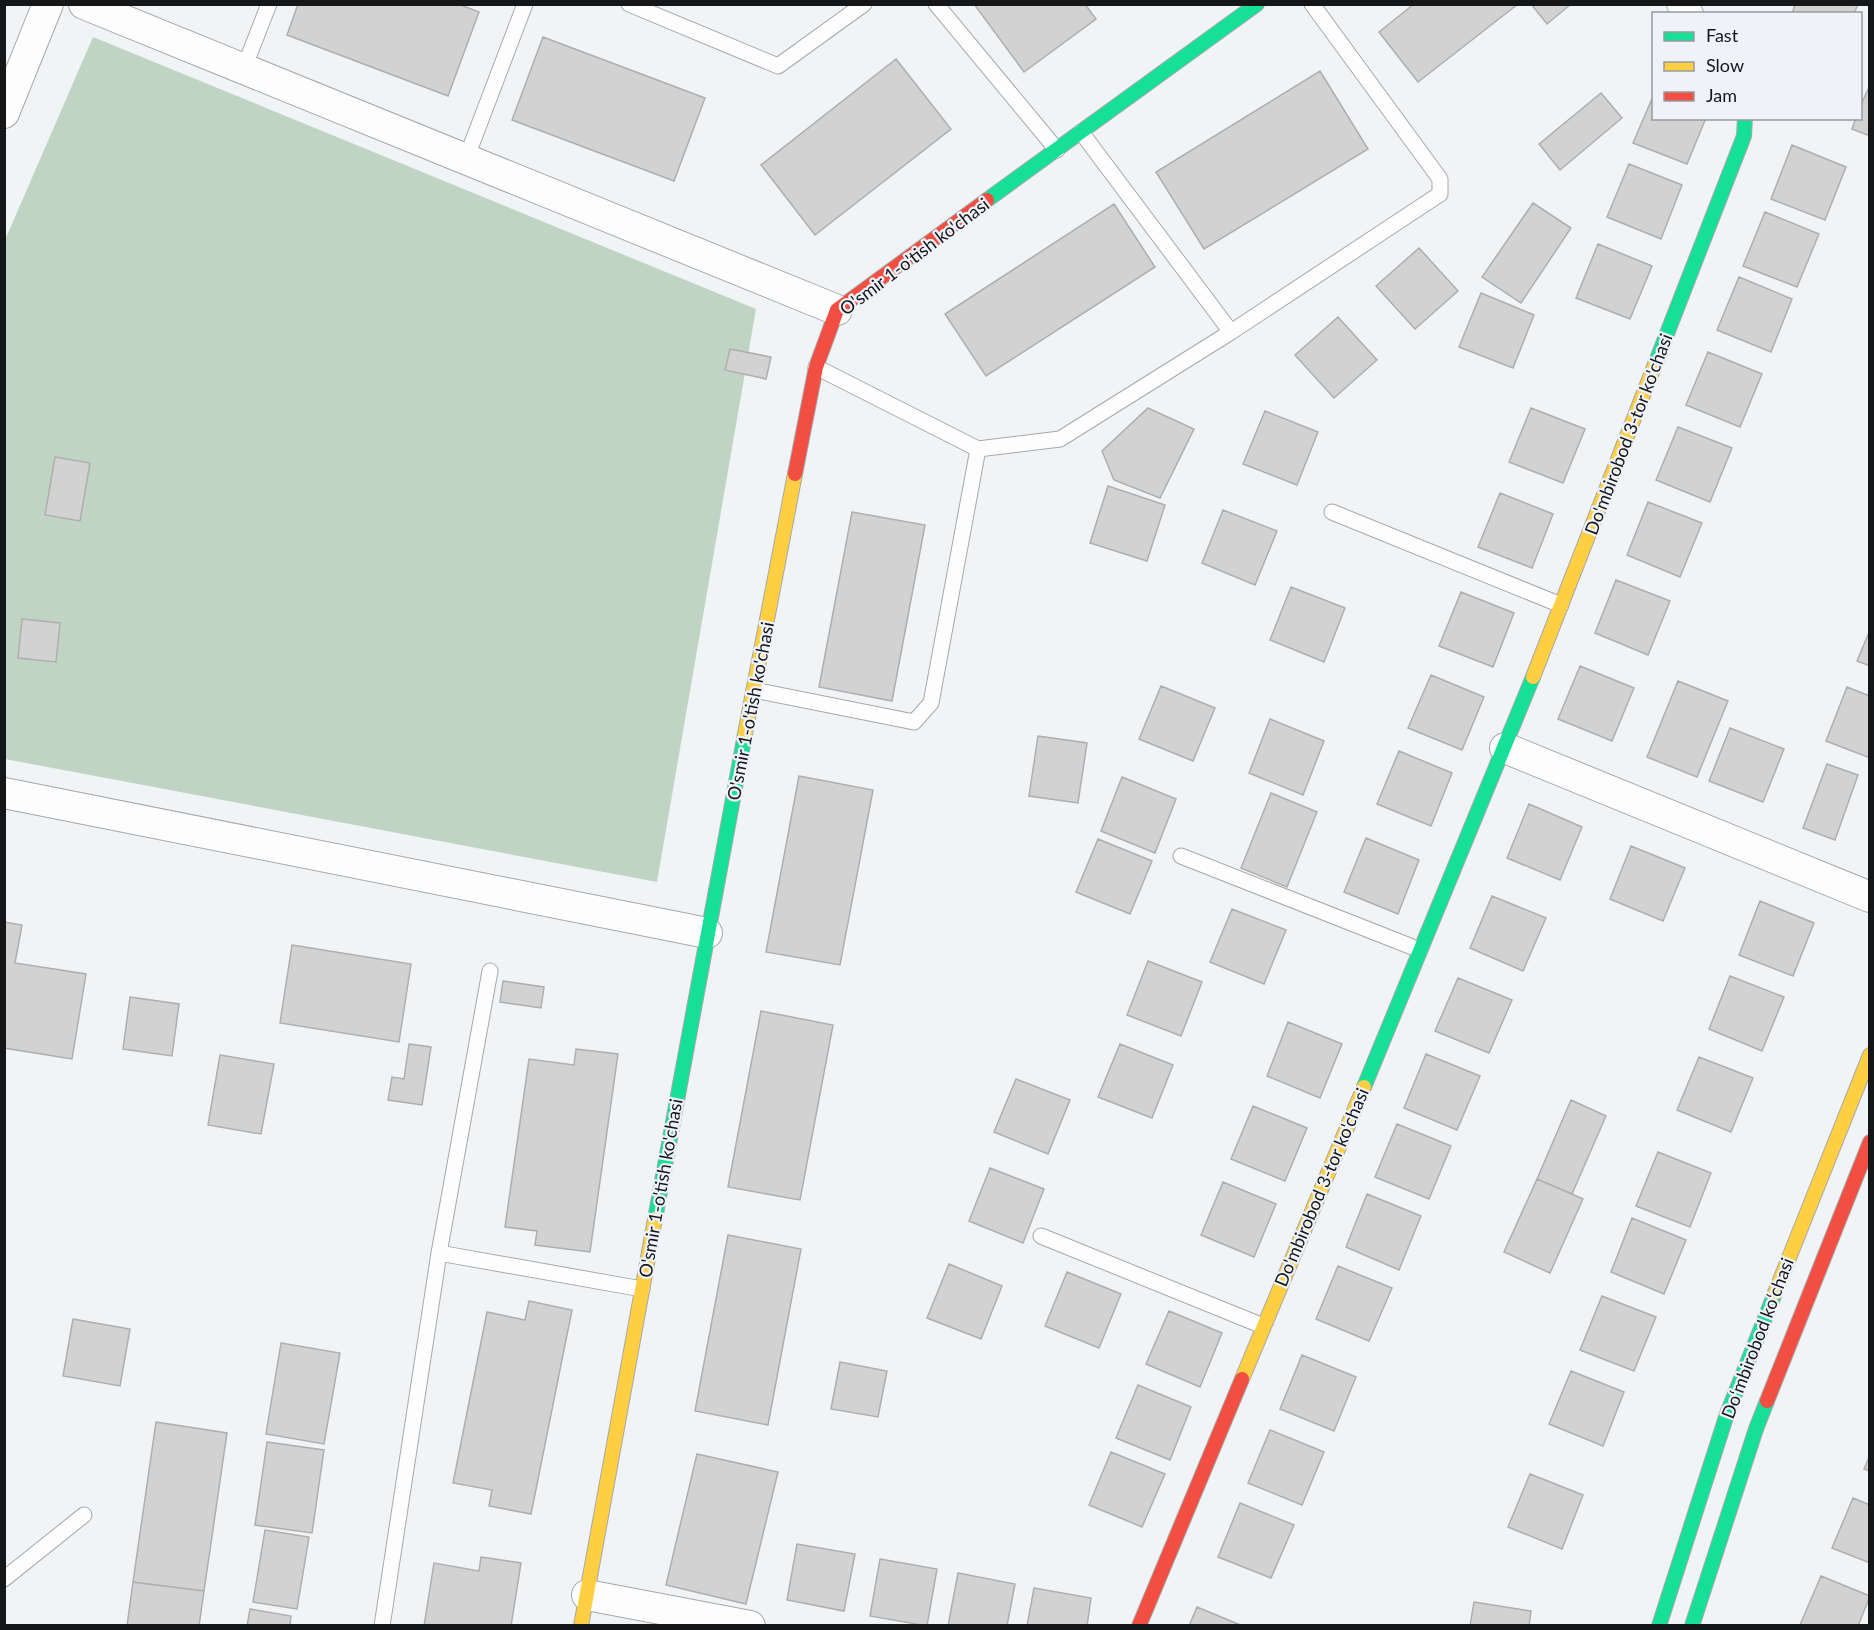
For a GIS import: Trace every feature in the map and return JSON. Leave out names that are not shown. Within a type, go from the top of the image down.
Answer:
[{"type":"street","points":[[4,113],[48,4]]},
{"type":"street","points":[[84,4],[837,310]]},
{"type":"street","name":"O'smir 1-o'tish ko'chasi","points":[[581,1626],[707,933],[816,367],[837,310],[1257,4]]},
{"type":"street","name":"Do'mbirobod 3-tor ko'chasi","points":[[1138,1626],[1505,748],[1744,136],[1745,120]]},
{"type":"street","points":[[1505,748],[1869,897]]},
{"type":"street","points":[[4,793],[707,933]]},
{"type":"street","name":"Doʻmbirobod koʻchasi","points":[[1659,1626],[1726,1414],[1869,1055]]},
{"type":"street","name":"Doʻmbirobod koʻchasi","points":[[1692,1626],[1756,1429],[1869,1142]]},
{"type":"street","points":[[587,1594],[750,1626]]},
{"type":"lane","points":[[244,68],[269,4]]},
{"type":"lane","points":[[466,159],[525,4]]},
{"type":"lane","points":[[628,4],[778,66],[864,4]]},
{"type":"lane","points":[[936,4],[1056,150]]},
{"type":"lane","points":[[816,367],[978,449],[1060,439],[1231,332],[1440,194],[1440,179],[1312,4]]},
{"type":"lane","points":[[1081,132],[1231,332]]},
{"type":"lane","points":[[754,690],[914,722],[931,703],[978,449]]},
{"type":"lane","points":[[1332,512],[1561,605]]},
{"type":"lane","points":[[1181,856],[1420,950]]},
{"type":"lane","points":[[382,1626],[439,1253],[490,971]]},
{"type":"lane","points":[[1041,1236],[1263,1326]]},
{"type":"lane","points":[[439,1253],[642,1289]]},
{"type":"lane","points":[[4,1579],[84,1515]]},
{"type":"green space","points":[[93,37],[756,309],[657,882],[5,759],[5,240]]},
{"type":"building","points":[[298,4],[458,4],[479,12],[448,96],[287,35]]},
{"type":"building","points":[[974,4],[1085,4],[1096,19],[1024,72]]},
{"type":"building","points":[[1414,4],[1518,4],[1418,82],[1379,32]]},
{"type":"building","points":[[1531,4],[1571,4],[1547,24]]},
{"type":"building","points":[[1795,4],[1858,4],[1855,12],[1793,12]]},
{"type":"building","points":[[543,37],[705,98],[674,181],[512,120]]},
{"type":"building","points":[[896,59],[951,129],[815,235],[761,165]]},
{"type":"building","points":[[1320,71],[1368,149],[1204,249],[1156,172]]},
{"type":"building","points":[[1870,85],[1870,136],[1852,129],[1855,120],[1862,120],[1862,103]]},
{"type":"building","points":[[1601,93],[1622,118],[1560,170],[1539,144]]},
{"type":"building","points":[[1652,99],[1652,120],[1705,120],[1687,164],[1633,143]]},
{"type":"building","points":[[1792,145],[1846,167],[1825,220],[1771,199]]},
{"type":"building","points":[[1629,164],[1682,185],[1661,239],[1607,217]]},
{"type":"building","points":[[1533,203],[1571,228],[1521,303],[1482,277]]},
{"type":"building","points":[[1114,204],[1155,267],[986,376],[945,314]]},
{"type":"building","points":[[1765,212],[1819,234],[1797,287],[1743,266]]},
{"type":"building","points":[[1598,244],[1652,266],[1630,319],[1576,298]]},
{"type":"building","points":[[1419,248],[1458,291],[1415,329],[1376,286]]},
{"type":"building","points":[[1739,277],[1792,299],[1771,352],[1717,330]]},
{"type":"building","points":[[1481,293],[1534,315],[1513,368],[1459,347]]},
{"type":"building","points":[[1338,317],[1377,360],[1334,398],[1295,355]]},
{"type":"building","points":[[730,349],[771,357],[766,379],[725,370]]},
{"type":"building","points":[[1708,352],[1762,374],[1740,427],[1686,405]]},
{"type":"building","points":[[1148,408],[1194,429],[1160,498],[1114,480],[1102,451]]},
{"type":"building","points":[[1531,408],[1585,429],[1563,483],[1509,462]]},
{"type":"building","points":[[1265,411],[1318,432],[1297,485],[1243,464]]},
{"type":"building","points":[[1678,427],[1732,448],[1710,502],[1656,480]]},
{"type":"building","points":[[55,457],[90,463],[80,521],[45,515]]},
{"type":"building","points":[[1108,486],[1165,505],[1147,561],[1090,543]]},
{"type":"building","points":[[1500,493],[1553,514],[1532,568],[1478,547]]},
{"type":"building","points":[[1648,502],[1702,523],[1680,577],[1627,555]]},
{"type":"building","points":[[1223,510],[1277,531],[1255,585],[1202,563]]},
{"type":"building","points":[[852,512],[925,525],[892,701],[819,687]]},
{"type":"building","points":[[1616,580],[1670,601],[1648,655],[1595,633]]},
{"type":"building","points":[[1291,587],[1345,608],[1324,662],[1270,640]]},
{"type":"building","points":[[1461,592],[1514,613],[1493,667],[1439,646]]},
{"type":"building","points":[[22,619],[60,623],[56,662],[18,658]]},
{"type":"building","points":[[1870,630],[1870,666],[1857,661]]},
{"type":"building","points":[[1580,666],[1634,688],[1612,741],[1558,719]]},
{"type":"building","points":[[1431,675],[1484,697],[1462,750],[1408,728]]},
{"type":"building","points":[[1678,681],[1728,701],[1697,777],[1647,757]]},
{"type":"building","points":[[1161,686],[1215,708],[1193,761],[1139,739]]},
{"type":"building","points":[[1847,687],[1870,696],[1870,758],[1826,741]]},
{"type":"building","points":[[1270,719],[1324,741],[1303,795],[1249,773]]},
{"type":"building","points":[[1730,728],[1784,749],[1763,802],[1709,781]]},
{"type":"building","points":[[1038,736],[1087,743],[1078,803],[1029,796]]},
{"type":"building","points":[[1399,751],[1452,773],[1431,826],[1377,804]]},
{"type":"building","points":[[1827,764],[1858,775],[1835,840],[1803,828]]},
{"type":"building","points":[[799,776],[873,790],[840,965],[766,952]]},
{"type":"building","points":[[1122,777],[1176,799],[1155,853],[1101,831]]},
{"type":"building","points":[[1271,793],[1317,812],[1287,887],[1241,868]]},
{"type":"building","points":[[1529,804],[1582,827],[1560,880],[1507,858]]},
{"type":"building","points":[[1366,838],[1419,860],[1398,914],[1344,892]]},
{"type":"building","points":[[1098,839],[1152,861],[1130,914],[1076,892]]},
{"type":"building","points":[[1631,846],[1685,868],[1663,921],[1610,899]]},
{"type":"building","points":[[1492,896],[1546,918],[1523,971],[1470,948]]},
{"type":"building","points":[[1760,901],[1814,923],[1793,976],[1739,955]]},
{"type":"building","points":[[1232,909],[1286,930],[1264,984],[1210,962]]},
{"type":"building","points":[[4,922],[22,925],[15,963],[86,974],[72,1059],[4,1048]]},
{"type":"building","points":[[292,945],[411,964],[399,1042],[280,1023]]},
{"type":"building","points":[[1148,961],[1202,982],[1181,1036],[1127,1015]]},
{"type":"building","points":[[1730,976],[1784,997],[1762,1051],[1709,1029]]},
{"type":"building","points":[[1458,978],[1512,1000],[1489,1053],[1435,1031]]},
{"type":"building","points":[[503,981],[544,987],[541,1008],[500,1002]]},
{"type":"building","points":[[130,997],[179,1004],[172,1056],[123,1049]]},
{"type":"building","points":[[761,1011],[833,1025],[800,1200],[728,1187]]},
{"type":"building","points":[[1288,1022],[1342,1044],[1320,1098],[1267,1076]]},
{"type":"building","points":[[409,1044],[431,1047],[422,1105],[388,1100],[392,1077],[404,1079]]},
{"type":"building","points":[[1120,1044],[1173,1065],[1152,1118],[1098,1097]]},
{"type":"building","points":[[576,1049],[618,1054],[590,1252],[535,1245],[537,1231],[505,1227],[529,1059],[574,1065]]},
{"type":"building","points":[[1426,1054],[1480,1076],[1457,1130],[1404,1108]]},
{"type":"building","points":[[220,1055],[274,1064],[261,1134],[208,1125]]},
{"type":"building","points":[[1699,1057],[1753,1078],[1731,1132],[1677,1110]]},
{"type":"building","points":[[1016,1079],[1070,1100],[1048,1154],[994,1132]]},
{"type":"building","points":[[1571,1100],[1606,1116],[1572,1194],[1537,1179]]},
{"type":"building","points":[[1253,1106],[1307,1128],[1285,1181],[1231,1159]]},
{"type":"building","points":[[1397,1124],[1451,1146],[1429,1199],[1375,1177]]},
{"type":"building","points":[[1658,1152],[1711,1173],[1690,1227],[1636,1206]]},
{"type":"building","points":[[990,1168],[1044,1189],[1023,1243],[969,1221]]},
{"type":"building","points":[[1537,1179],[1583,1199],[1550,1273],[1504,1252]]},
{"type":"building","points":[[1223,1182],[1276,1204],[1254,1257],[1201,1235]]},
{"type":"building","points":[[1367,1194],[1421,1216],[1399,1270],[1346,1247]]},
{"type":"building","points":[[1632,1218],[1686,1240],[1664,1294],[1611,1272]]},
{"type":"building","points":[[728,1235],[801,1249],[768,1425],[695,1411]]},
{"type":"building","points":[[949,1264],[1002,1286],[981,1339],[927,1318]]},
{"type":"building","points":[[1338,1266],[1392,1288],[1369,1341],[1316,1319]]},
{"type":"building","points":[[1067,1272],[1121,1294],[1099,1348],[1045,1326]]},
{"type":"building","points":[[1602,1296],[1656,1317],[1634,1371],[1580,1350]]},
{"type":"building","points":[[529,1301],[572,1310],[531,1514],[489,1506],[492,1490],[453,1483],[487,1312],[525,1320]]},
{"type":"building","points":[[1169,1311],[1222,1333],[1200,1387],[1146,1364]]},
{"type":"building","points":[[73,1319],[130,1329],[120,1386],[63,1376]]},
{"type":"building","points":[[281,1343],[340,1353],[324,1444],[266,1434]]},
{"type":"building","points":[[1302,1355],[1356,1377],[1334,1431],[1280,1409]]},
{"type":"building","points":[[840,1362],[887,1371],[878,1417],[831,1409]]},
{"type":"building","points":[[1571,1371],[1624,1392],[1603,1446],[1549,1424]]},
{"type":"building","points":[[1138,1385],[1191,1407],[1170,1460],[1116,1438]]},
{"type":"building","points":[[156,1422],[227,1433],[204,1591],[133,1582]]},
{"type":"building","points":[[1270,1430],[1324,1452],[1302,1505],[1248,1483]]},
{"type":"building","points":[[267,1442],[324,1450],[312,1533],[255,1525]]},
{"type":"building","points":[[1111,1452],[1165,1474],[1142,1527],[1089,1505]]},
{"type":"building","points":[[697,1454],[778,1472],[746,1604],[666,1585]]},
{"type":"building","points":[[1870,1455],[1870,1471],[1864,1469]]},
{"type":"building","points":[[1530,1474],[1583,1495],[1562,1549],[1508,1527]]},
{"type":"building","points":[[1853,1498],[1870,1505],[1870,1563],[1832,1548]]},
{"type":"building","points":[[1240,1503],[1294,1525],[1271,1578],[1218,1557]]},
{"type":"building","points":[[265,1530],[309,1537],[297,1609],[253,1602]]},
{"type":"building","points":[[797,1544],[855,1554],[844,1611],[787,1600]]},
{"type":"building","points":[[481,1557],[521,1563],[511,1626],[424,1626],[434,1563],[479,1571]]},
{"type":"building","points":[[880,1559],[937,1569],[927,1626],[870,1616]]},
{"type":"building","points":[[958,1573],[1015,1584],[1007,1626],[948,1626]]},
{"type":"building","points":[[1821,1576],[1870,1596],[1858,1626],[1800,1625]]},
{"type":"building","points":[[133,1582],[204,1591],[199,1626],[127,1626]]},
{"type":"building","points":[[1034,1588],[1091,1598],[1087,1626],[1027,1626]]},
{"type":"building","points":[[1474,1602],[1531,1611],[1529,1626],[1470,1626]]},
{"type":"building","points":[[1197,1607],[1243,1626],[1189,1626]]},
{"type":"building","points":[[250,1609],[291,1616],[290,1626],[247,1626]]},
{"type":"traffic: fast","points":[[987,200],[1257,4]]},
{"type":"traffic: fast","points":[[1654,367],[1744,136],[1745,120]]},
{"type":"traffic: fast","points":[[1364,1087],[1533,677]]},
{"type":"traffic: fast","points":[[655,1219],[745,734]]},
{"type":"traffic: fast","points":[[1659,1626],[1727,1414],[1775,1293]]},
{"type":"traffic: fast","points":[[1692,1626],[1767,1401]]},
{"type":"traffic: slow","points":[[1533,677],[1654,367]]},
{"type":"traffic: slow","points":[[745,734],[795,474]]},
{"type":"traffic: slow","points":[[1775,1293],[1870,1055]]},
{"type":"traffic: slow","points":[[1242,1379],[1364,1087]]},
{"type":"traffic: slow","points":[[581,1626],[655,1219]]},
{"type":"traffic: jam","points":[[795,474],[816,367],[837,310],[987,200]]},
{"type":"traffic: jam","points":[[1767,1401],[1870,1142]]},
{"type":"traffic: jam","points":[[1139,1626],[1242,1379]]}]
